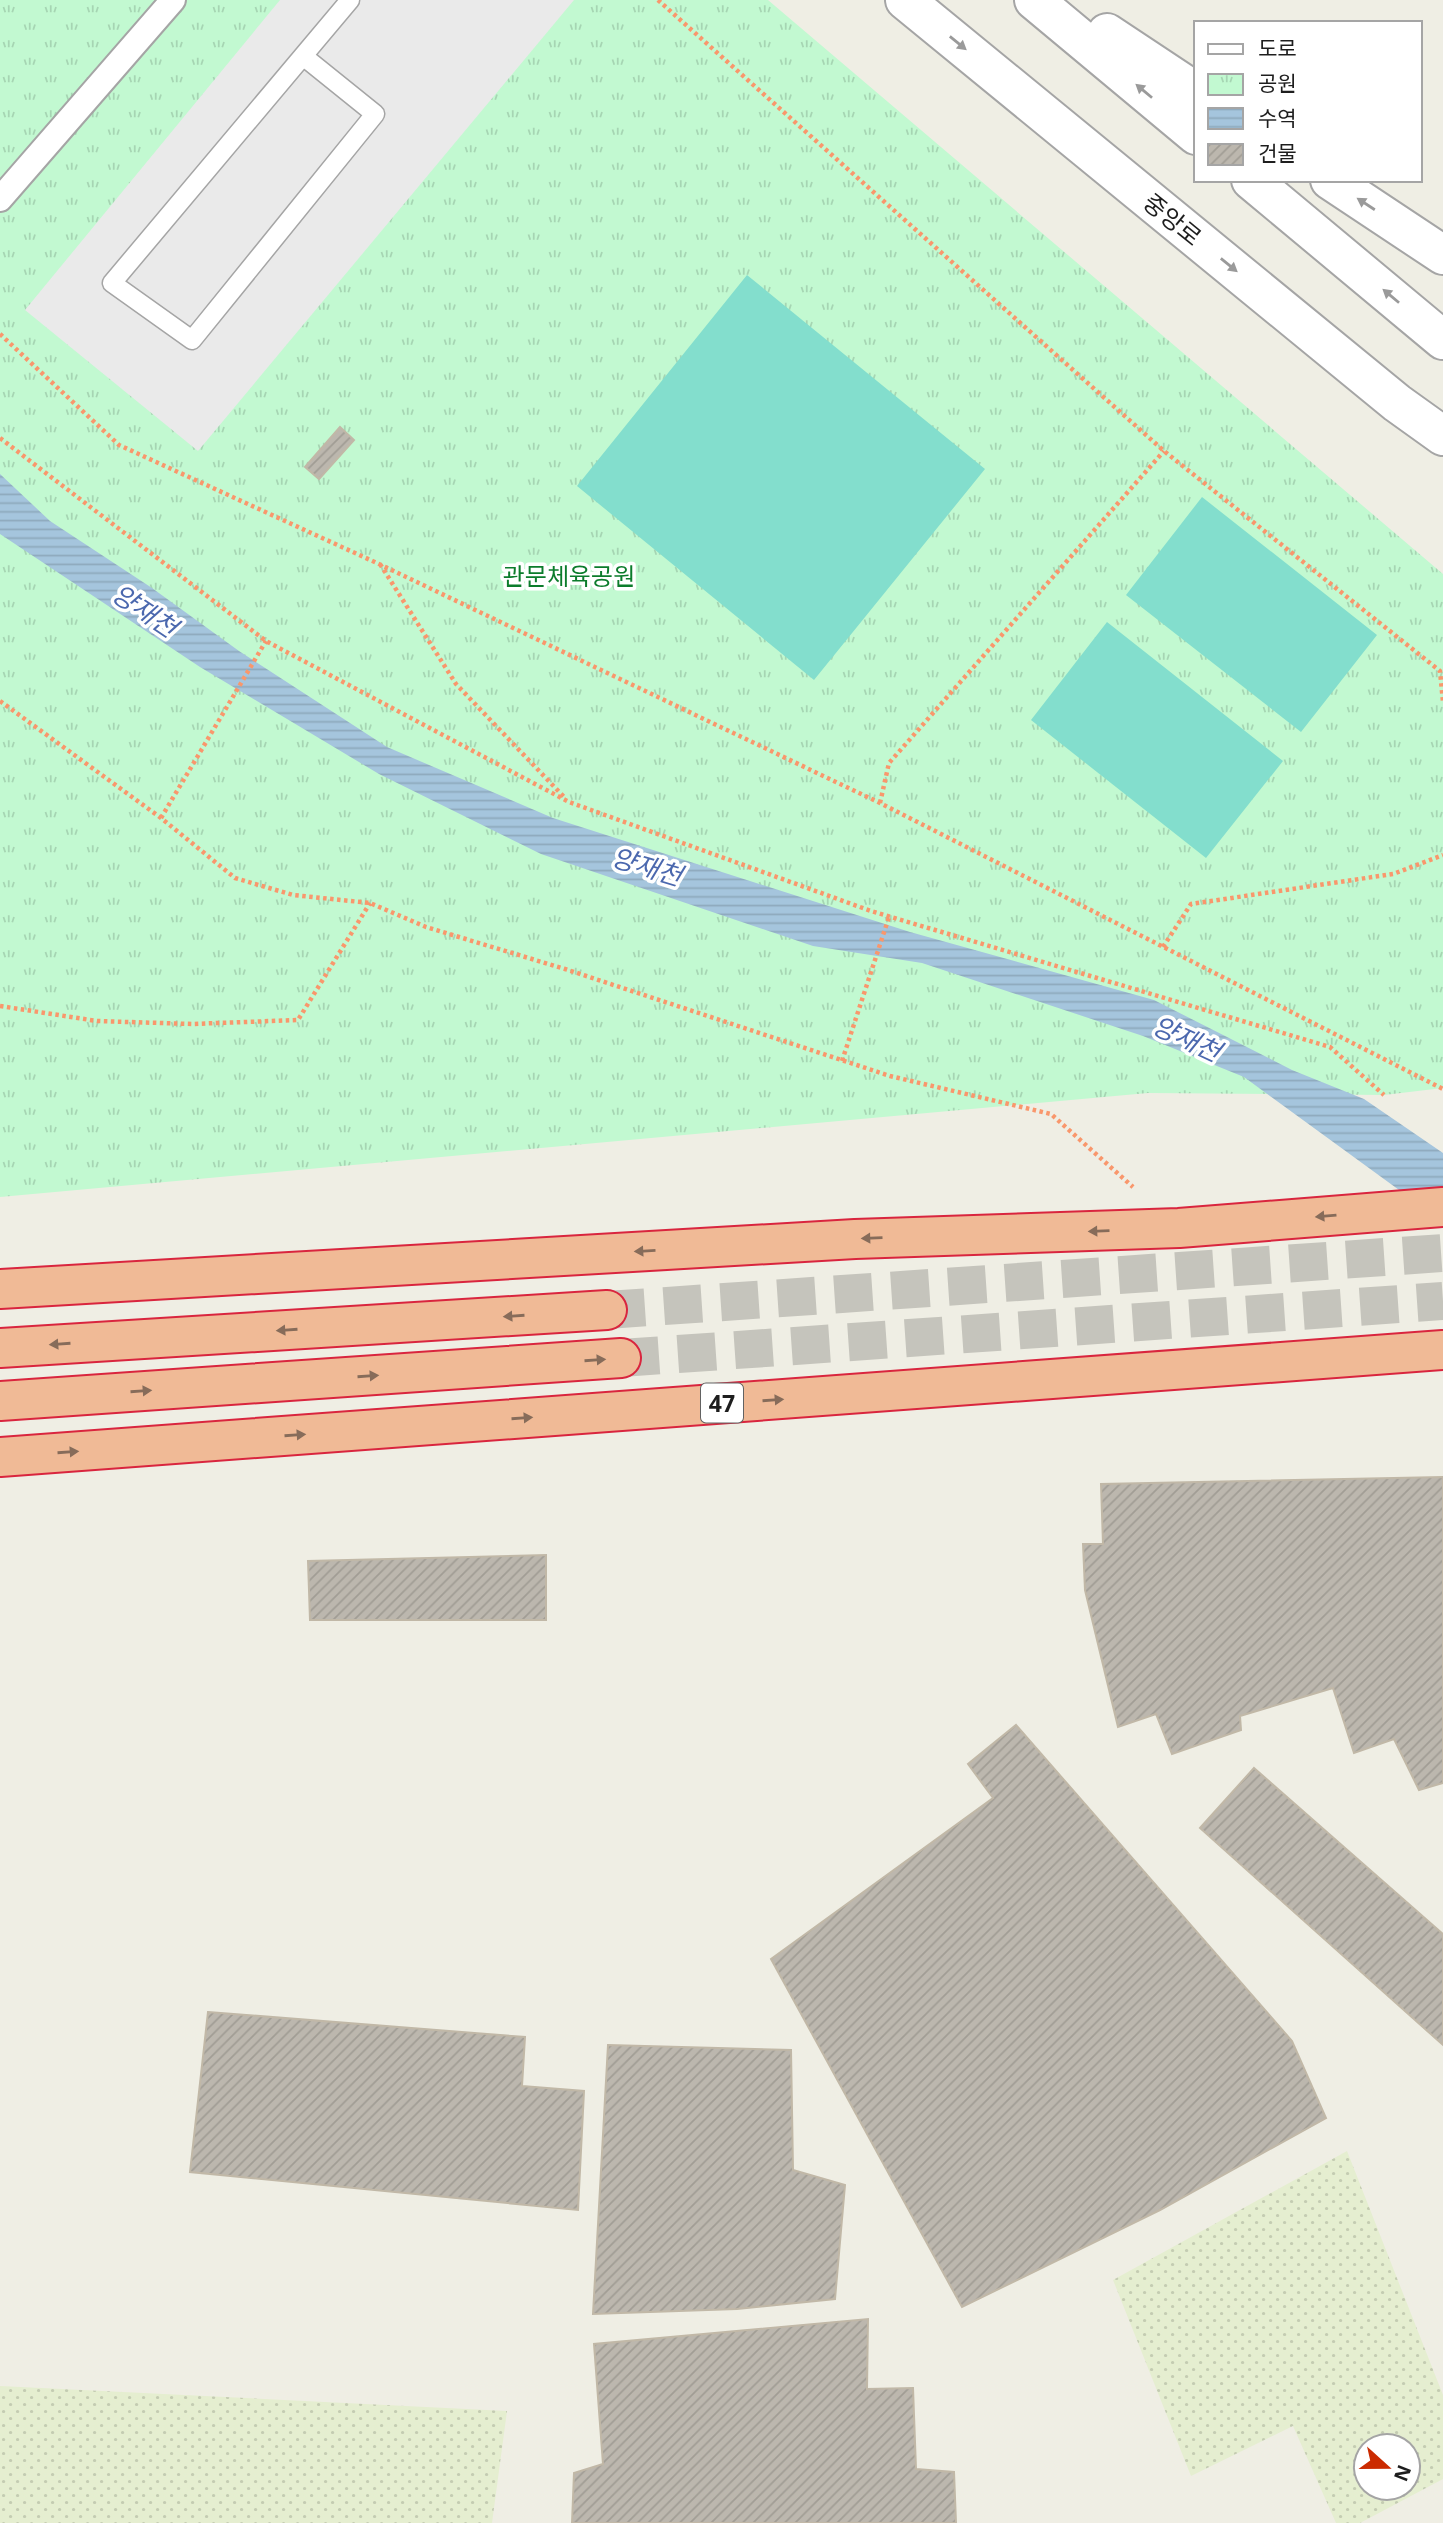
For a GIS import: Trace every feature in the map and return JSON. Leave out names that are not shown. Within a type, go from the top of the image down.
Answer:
[{"type":"highway","points":[[0,1290],[842,1240],[1179,1228],[1443,1207]]},
{"type":"highway","points":[[1376,1211],[1443,1233]]},
{"type":"highway","points":[[0,1348],[607,1310]]},
{"type":"highway","points":[[1339,1357],[1443,1327]]},
{"type":"highway","name":"47","points":[[0,1457],[1443,1350]]},
{"type":"highway","points":[[0,1401],[621,1358]]},
{"type":"street","points":[[0,199],[173,0]]},
{"type":"street","name":"중앙로","points":[[905,0],[1397,403],[1443,436]]},
{"type":"street","points":[[1034,0],[1194,133]]},
{"type":"street","points":[[1057,0],[1194,91]]},
{"type":"street","points":[[1253,182],[1443,340]]},
{"type":"street","points":[[1333,182],[1443,255]]},
{"type":"street","points":[[1397,403],[1443,446]]},
{"type":"lane","points":[[303,56],[375,114],[192,340],[112,283],[350,0]]},
{"type":"path","points":[[658,0],[1164,452],[1440,671],[1443,702]]},
{"type":"path","points":[[0,334],[119,445],[379,564],[880,803],[1443,1089]]},
{"type":"path","points":[[0,438],[266,642],[569,802],[889,917],[1331,1047],[1384,1094]]},
{"type":"path","points":[[880,803],[889,764],[1164,452]]},
{"type":"path","points":[[379,564],[457,684],[569,802]]},
{"type":"path","points":[[161,818],[266,642]]},
{"type":"path","points":[[0,701],[161,818],[235,878],[293,895],[370,903],[426,927],[565,969],[890,1076],[1051,1114],[1179,1228]]},
{"type":"path","points":[[1163,947],[1191,904],[1393,874],[1443,855]]},
{"type":"path","points":[[0,1006],[97,1021],[192,1024],[298,1020],[370,903]]},
{"type":"path","points":[[842,1061],[889,917]]},
{"type":"green space","name":"관문체육공원","points":[[0,0],[768,0],[1443,574],[1443,1088],[1384,1095],[1148,1093],[0,1197]]},
{"type":"green space","points":[[1347,2151],[1443,2395],[1443,2479],[1422,2490],[1422,2432],[1352,2432],[1352,2502],[1400,2502],[1360,2523],[1336,2523],[1293,2426],[1191,2476],[1113,2280]]},
{"type":"green space","points":[[0,2386],[507,2411],[492,2523],[0,2523]]},
{"type":"shaded area","points":[[280,0],[574,0],[198,451],[25,310]]},
{"type":"shaded area","points":[[747,275],[985,469],[814,680],[577,486]]},
{"type":"shaded area","points":[[1202,497],[1377,635],[1301,732],[1126,595]]},
{"type":"shaded area","points":[[1107,622],[1283,761],[1206,858],[1031,720]]},
{"type":"water","name":"양재천","points":[[0,474],[50,521],[152,588],[239,651],[387,747],[553,818],[910,932],[1154,1000],[1292,1070],[1364,1099],[1443,1153],[1443,1222],[1244,1077],[1143,1036],[922,963],[813,946],[541,854],[379,774],[200,667],[0,534]]},
{"type":"building","points":[[340,427],[354,440],[319,479],[305,467]]},
{"type":"building","points":[[1443,1477],[1443,1783],[1419,1790],[1394,1739],[1354,1753],[1333,1688],[1240,1716],[1241,1730],[1172,1754],[1156,1714],[1118,1727],[1085,1590],[1083,1544],[1103,1544],[1101,1484]]},
{"type":"building","points":[[546,1555],[546,1620],[310,1620],[308,1561]]},
{"type":"building","points":[[1016,1725],[1292,2041],[1326,2118],[1160,2210],[962,2307],[771,1959],[993,1798],[968,1764]]},
{"type":"building","points":[[1254,1768],[1443,1934],[1443,2045],[1200,1828]]},
{"type":"building","points":[[208,2012],[525,2037],[522,2086],[584,2091],[578,2210],[190,2172]]},
{"type":"building","points":[[608,2045],[791,2050],[793,2170],[845,2185],[835,2299],[737,2309],[593,2314]]},
{"type":"building","points":[[868,2319],[867,2389],[913,2388],[916,2469],[954,2472],[956,2523],[572,2523],[574,2473],[603,2464],[594,2344]]},
{"type":"tunnel","points":[[607,1310],[1443,1253]]},
{"type":"tunnel","points":[[621,1358],[1443,1301]]}]
